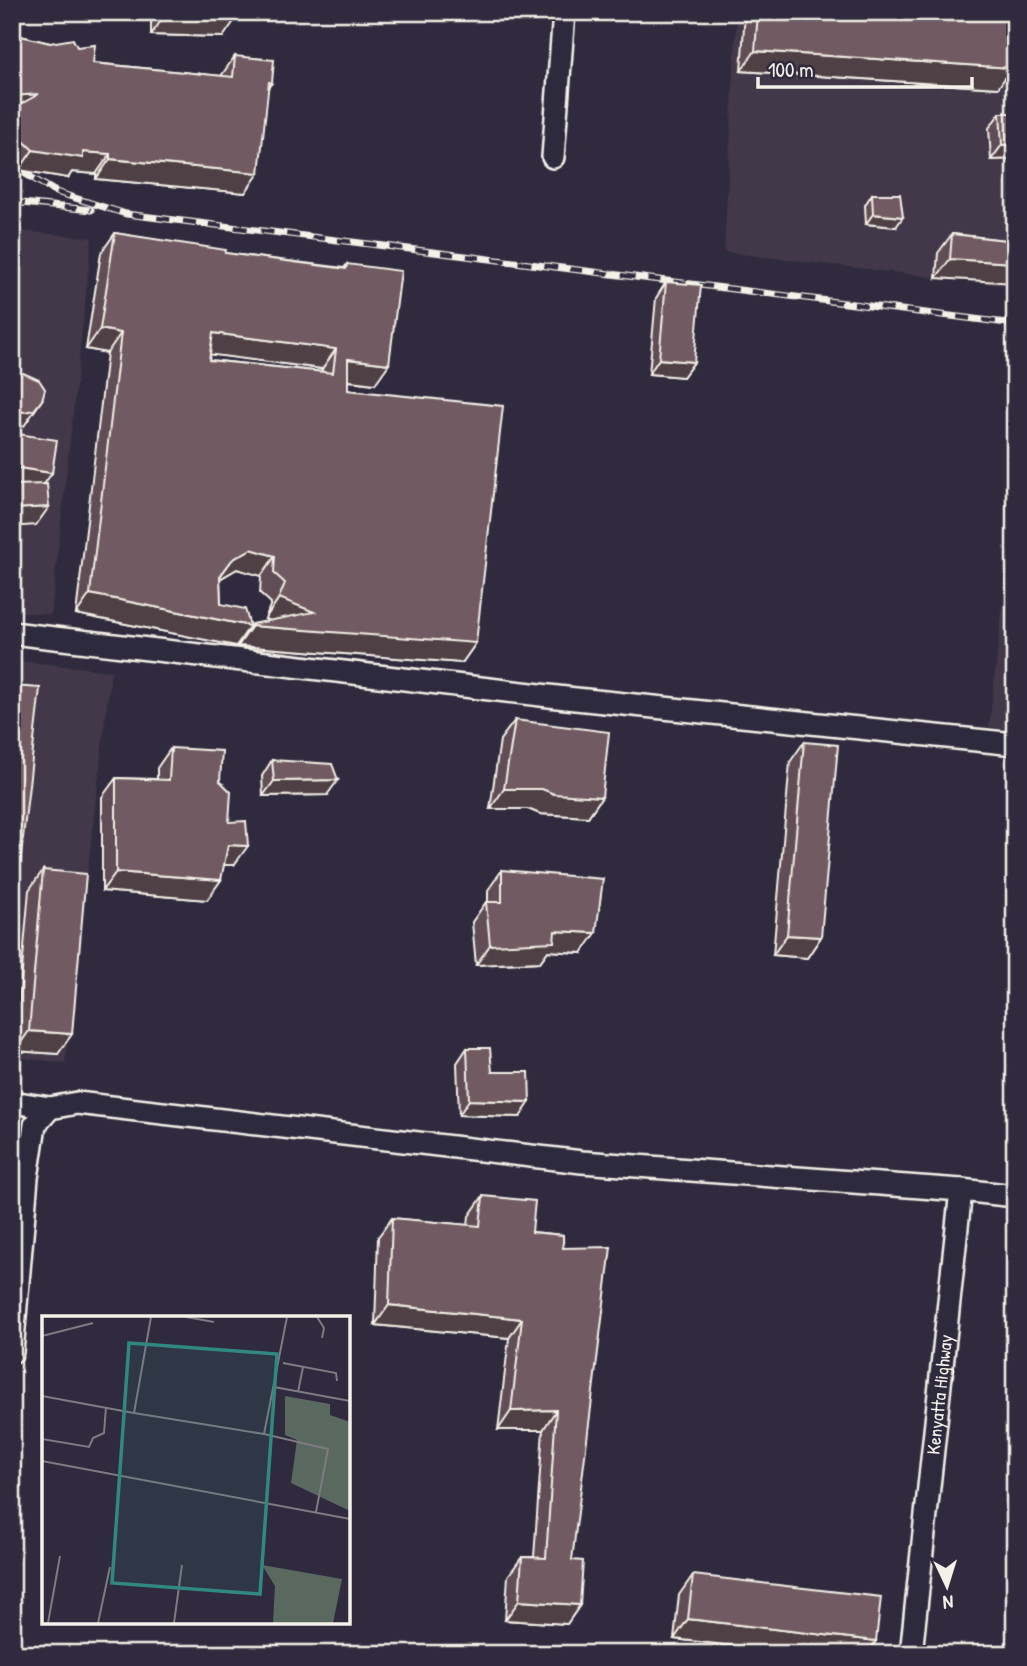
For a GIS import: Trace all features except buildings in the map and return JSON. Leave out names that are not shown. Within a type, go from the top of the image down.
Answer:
[{"type":"street","points":[[553,157],[564,12]]},
{"type":"street","points":[[12,633],[566,698],[1015,744]]},
{"type":"street","points":[[12,1102],[50,1108],[76,1103],[582,1162],[1015,1196]]},
{"type":"street","points":[[12,1352],[30,1154],[35,1125],[50,1108]]},
{"type":"street","name":"Kenyatta Highway","points":[[911,1654],[961,1191]]},
{"type":"shaded area","points":[[737,12],[1015,12],[1015,287],[724,252]]},
{"type":"shaded area","points":[[12,230],[92,238],[51,615],[12,611]]},
{"type":"shaded area","points":[[1015,495],[1015,730],[989,727]]},
{"type":"shaded area","points":[[12,660],[111,671],[65,1063],[12,1057]]},
{"type":"shaded area","points":[[1015,1644],[1015,1654],[954,1654],[960,1647]]},
{"type":"railway","points":[[12,166],[56,192],[126,214],[1015,324]]},
{"type":"railway","points":[[12,202],[91,210]]}]
